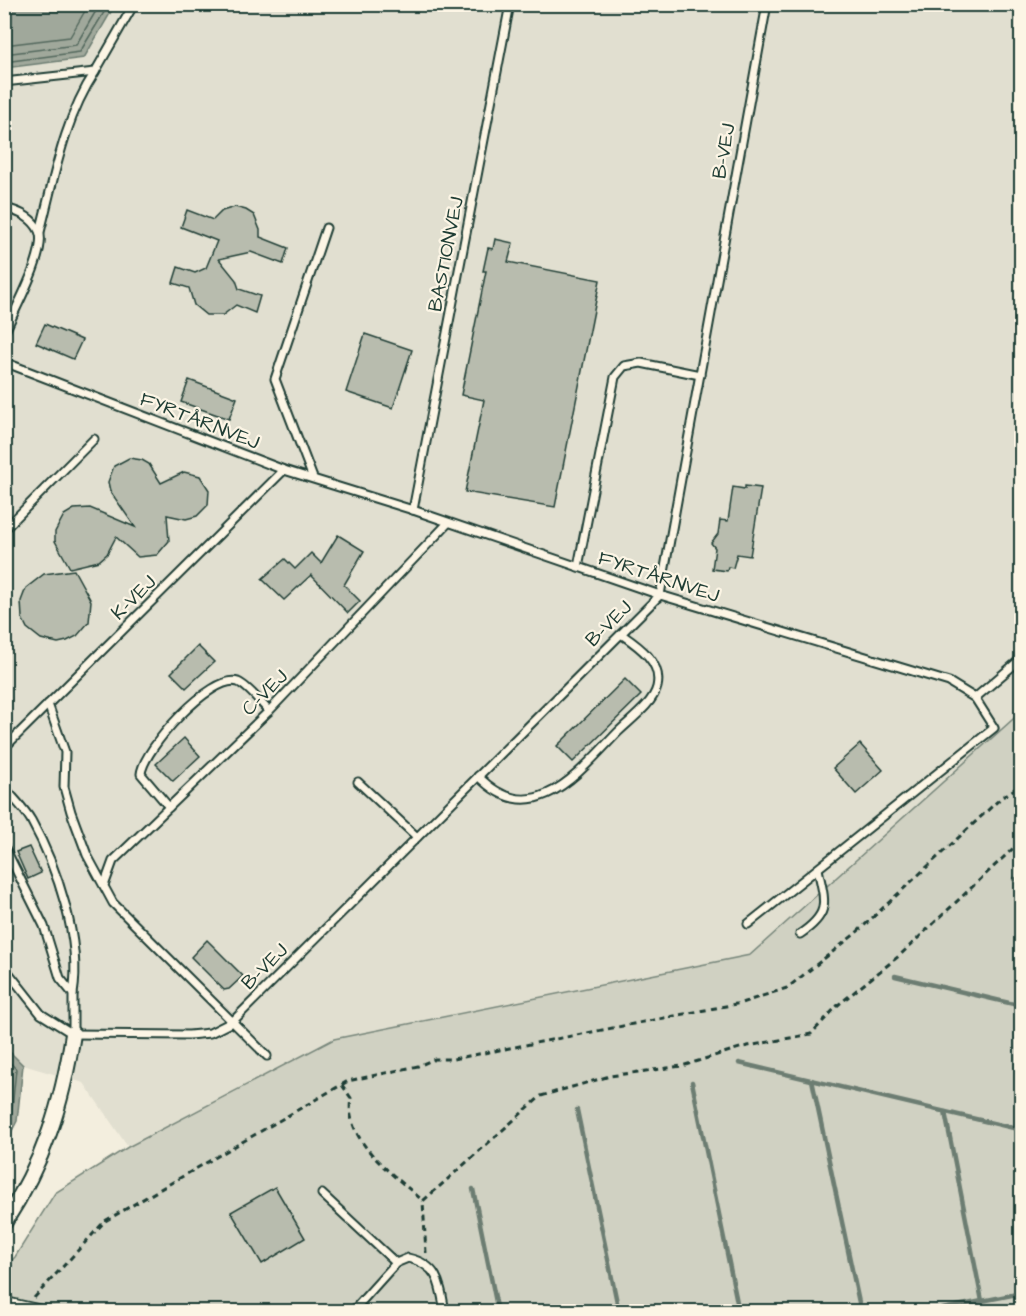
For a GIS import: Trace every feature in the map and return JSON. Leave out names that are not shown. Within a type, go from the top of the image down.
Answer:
[{"type":"street","points":[[4,1223],[29,1184],[51,1134],[66,1082],[73,1034]]},
{"type":"lane","points":[[4,334],[40,250],[40,232],[63,145],[81,92],[134,4]]},
{"type":"lane","name":"BASTIONVEJ","points":[[413,510],[510,4]]},
{"type":"lane","name":"B-VEJ","points":[[232,1022],[660,595],[767,4]]},
{"type":"lane","points":[[4,82],[95,72]]},
{"type":"lane","points":[[4,208],[27,217],[40,232]]},
{"type":"lane","points":[[313,478],[275,379],[326,228]]},
{"type":"lane","name":"FYRTÅRNVEJ","points":[[4,362],[284,470],[413,510],[660,595],[949,682],[975,698],[994,728],[748,924]]},
{"type":"lane","points":[[578,567],[615,377],[624,366],[641,363],[700,375]]},
{"type":"lane","points":[[4,530],[94,439]]},
{"type":"lane","name":"K-VEJ","points":[[4,748],[284,470]]},
{"type":"lane","name":"C-VEJ","points":[[105,883],[113,861],[269,711],[448,523]]},
{"type":"lane","points":[[478,776],[498,794],[518,800],[542,798],[557,790],[597,754],[650,700],[657,686],[653,664],[648,654],[621,634]]},
{"type":"lane","points":[[975,698],[1022,658]]},
{"type":"lane","points":[[169,807],[141,774],[146,757],[172,726],[205,694],[225,681],[239,682],[269,711]]},
{"type":"lane","points":[[48,704],[65,752],[64,787],[69,805],[87,855],[105,883],[113,903],[267,1056]]},
{"type":"lane","points":[[358,782],[417,837]]},
{"type":"lane","points":[[4,787],[30,818],[57,880],[67,915],[76,975],[73,994],[73,1034]]},
{"type":"lane","points":[[4,846],[44,926],[60,978],[73,994]]},
{"type":"lane","points":[[800,934],[818,921],[825,900],[818,869]]},
{"type":"lane","points":[[4,967],[41,1014],[73,1034],[199,1034],[210,1033],[232,1022]]},
{"type":"lane","points":[[322,1194],[396,1263]]},
{"type":"lane","points":[[352,1311],[396,1263],[408,1257],[426,1263],[435,1274],[445,1311]]},
{"type":"lane","points":[[4,1300],[53,1311]]},
{"type":"path","points":[[26,1306],[105,1221],[341,1084],[418,1066],[435,1059],[453,1059],[741,1003],[787,988],[855,934],[1001,798],[1022,784]]},
{"type":"path","points":[[423,1201],[541,1096],[610,1076],[682,1066],[743,1047],[811,1034],[838,1005],[899,956],[1022,840]]},
{"type":"path","points":[[341,1084],[351,1098],[349,1108],[361,1142],[423,1201],[426,1263]]},
{"type":"shaded area","points":[[116,5],[1021,5],[1021,712],[750,955],[334,1039],[128,1147],[84,1083],[23,1065],[5,1047],[4,68],[84,58]]},
{"type":"shaded area","points":[[1021,712],[1021,1311],[5,1312],[5,1267],[15,1257],[55,1193],[128,1147],[334,1039],[750,955]]},
{"type":"water","points":[[4,5],[115,5],[84,58],[5,68]]},
{"type":"water","points":[[5,1047],[23,1065],[17,1121],[5,1144]]},
{"type":"building","points":[[235,207],[254,215],[260,230],[260,237],[288,248],[283,264],[251,252],[219,259],[236,280],[239,289],[260,296],[255,313],[236,305],[223,315],[206,315],[194,305],[189,288],[173,283],[178,267],[195,273],[206,268],[217,241],[181,227],[187,210],[213,220],[222,211]]},
{"type":"building","points":[[495,239],[513,243],[508,262],[600,280],[555,507],[465,492],[484,400],[461,395],[486,271],[483,271],[488,248],[493,249]]},
{"type":"building","points":[[45,324],[82,340],[73,359],[36,343]]},
{"type":"building","points":[[365,334],[412,350],[393,408],[346,392]]},
{"type":"building","points":[[189,380],[237,398],[229,419],[181,402]]},
{"type":"building","points":[[129,458],[142,460],[149,464],[161,483],[184,472],[200,476],[209,490],[208,505],[197,516],[186,519],[167,515],[169,541],[157,555],[138,557],[116,537],[107,554],[99,561],[70,568],[55,541],[55,532],[64,515],[74,509],[90,508],[135,527],[110,491],[108,482],[114,466]]},
{"type":"building","points":[[745,486],[761,488],[750,556],[737,554],[733,568],[728,567],[727,571],[712,569],[715,548],[711,543],[718,534],[720,520],[728,521],[733,487],[745,489]]},
{"type":"building","points":[[338,535],[364,551],[344,585],[360,601],[348,613],[311,575],[284,600],[262,579],[285,559],[295,569],[311,553],[321,563]]},
{"type":"building","points":[[74,570],[91,601],[89,622],[77,636],[67,641],[58,643],[41,639],[27,628],[22,618],[21,601],[26,588],[44,574]]},
{"type":"building","points":[[198,646],[214,662],[186,688],[171,673]]},
{"type":"building","points":[[625,679],[641,695],[573,762],[557,746]]},
{"type":"building","points":[[184,738],[200,756],[173,781],[156,764]]},
{"type":"building","points":[[860,744],[883,770],[856,794],[833,768]]},
{"type":"building","points":[[29,847],[41,873],[28,879],[16,852]]},
{"type":"building","points":[[207,940],[243,976],[229,989],[224,990],[191,957]]},
{"type":"building","points":[[275,1187],[305,1238],[262,1264],[231,1212]]},
{"type":"waterway","points":[[1014,879],[1022,881]]},
{"type":"waterway","points":[[895,976],[1022,1006]]},
{"type":"waterway","points":[[739,1063],[1022,1130]]},
{"type":"waterway","points":[[812,1080],[861,1312]]},
{"type":"waterway","points":[[692,1082],[739,1312]]},
{"type":"waterway","points":[[577,1110],[619,1312]]},
{"type":"waterway","points":[[945,1112],[982,1301]]},
{"type":"waterway","points":[[473,1189],[498,1312]]},
{"type":"waterway","points":[[927,1312],[1022,1293]]}]
